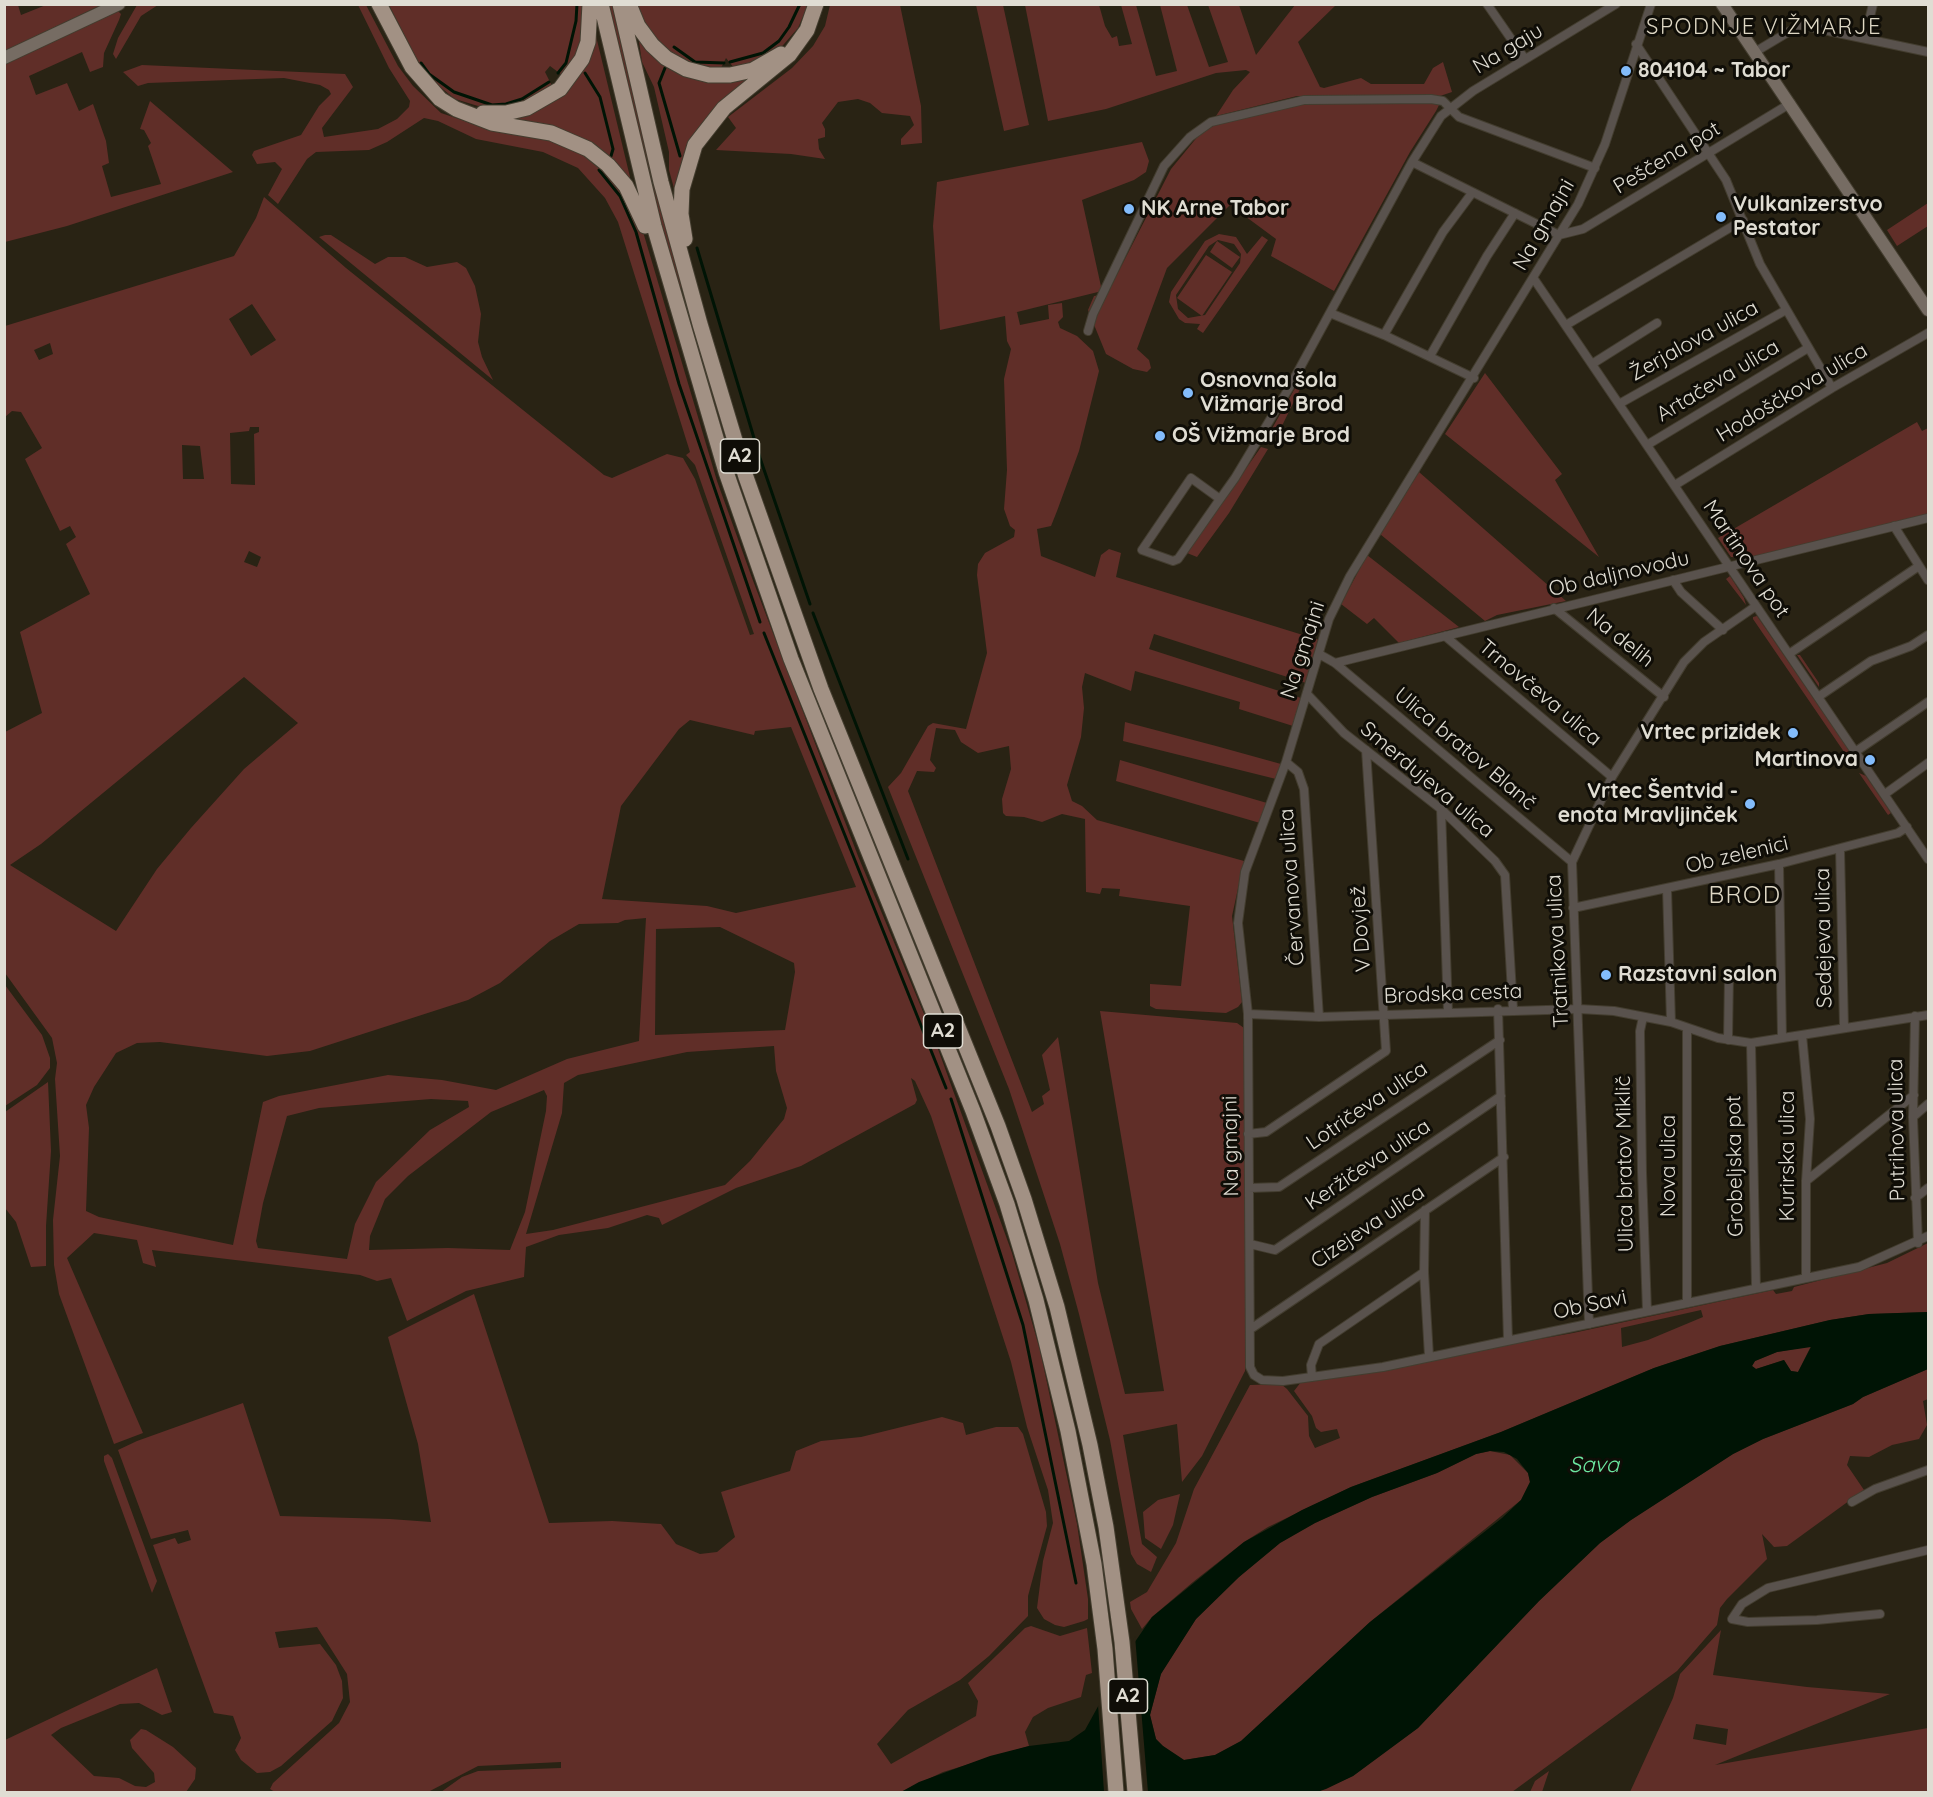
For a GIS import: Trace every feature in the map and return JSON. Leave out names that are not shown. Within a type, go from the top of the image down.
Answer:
[{"type":"highway","points":[[379,4],[418,77],[440,99],[492,123],[563,137],[588,149],[608,165],[636,203],[655,264],[676,307]]},
{"type":"highway","points":[[465,112],[495,114],[517,111],[538,104],[560,89],[582,59],[588,42],[590,4]]},
{"type":"highway","name":"A2","points":[[601,4],[633,145],[676,307],[726,472],[791,659],[867,850],[944,1033],[1007,1204],[1036,1300],[1065,1420],[1100,1609],[1116,1792]]},
{"type":"highway","name":"A2","points":[[620,4],[658,173],[686,278],[746,477],[800,633],[969,1050],[1024,1199],[1057,1307],[1090,1445],[1117,1599],[1135,1792]]},
{"type":"highway","points":[[629,4],[638,26],[652,45],[675,63],[697,73],[730,75],[753,70],[800,40]]},
{"type":"highway","points":[[686,278],[682,189],[695,145],[715,117],[777,68],[812,21],[816,4]]},
{"type":"main road","points":[[4,58],[119,4]]},
{"type":"main road","points":[[1722,4],[1929,310]]},
{"type":"street","points":[[1487,4],[1525,59]]},
{"type":"street","name":"Na gaju","points":[[1221,499],[1191,478],[1142,550],[1173,561],[1178,559],[1221,499],[1275,413],[1430,130],[1449,107],[1617,4]]},
{"type":"street","name":"Na gmajni","points":[[1254,1375],[1250,1367],[1252,1328],[1248,1014],[1238,923],[1245,872],[1286,762],[1329,619],[1350,576],[1534,279],[1596,168],[1651,4]]},
{"type":"street","points":[[1865,38],[1873,4]]},
{"type":"street","points":[[1755,52],[1800,25],[1929,52]]},
{"type":"street","points":[[1636,44],[1726,180],[1760,264],[1832,388]]},
{"type":"street","points":[[1088,331],[1093,314],[1164,166],[1201,127],[1211,122],[1304,100],[1431,99],[1443,101],[1459,117],[1596,168]]},
{"type":"street","name":"Peščena pot","points":[[1559,236],[1583,229],[1791,103]]},
{"type":"street","points":[[1412,162],[1559,236]]},
{"type":"street","points":[[1384,335],[1443,232],[1472,193]]},
{"type":"street","name":"Na gmajni","points":[[1430,356],[1486,256],[1515,213]]},
{"type":"street","points":[[1566,325],[1743,220]]},
{"type":"street","name":"Martinova pot","points":[[1534,279],[1928,858]]},
{"type":"street","name":"Žerjalova ulica","points":[[1619,404],[1786,310]]},
{"type":"street","points":[[1330,313],[1384,335],[1474,378]]},
{"type":"street","points":[[1592,364],[1657,323]]},
{"type":"street","name":"Hodoščkova ulica","points":[[1675,485],[1832,388],[1929,333]]},
{"type":"street","name":"Artačeva ulica","points":[[1647,445],[1808,348]]},
{"type":"street","name":"Ob daljnovodu","points":[[1335,663],[1929,518]]},
{"type":"street","points":[[1894,526],[1929,580]]},
{"type":"street","points":[[1789,654],[1919,566]]},
{"type":"street","points":[[1673,580],[1681,592],[1723,630]]},
{"type":"street","name":"Tratnikova ulica","points":[[1589,1324],[1572,862],[1612,777],[1684,662],[1704,642],[1756,606]]},
{"type":"street","name":"Na delih","points":[[1554,608],[1664,697]]},
{"type":"street","points":[[1818,697],[1871,661],[1911,646],[1929,635]]},
{"type":"street","name":"Trnovčeva ulica","points":[[1445,636],[1612,777]]},
{"type":"street","points":[[1319,654],[1335,663]]},
{"type":"street","name":"Ulica bratov Blanč","points":[[1335,663],[1572,862]]},
{"type":"street","name":"Smerdujeva ulica","points":[[1307,694],[1344,733],[1441,809],[1495,861],[1505,875],[1514,1009]]},
{"type":"street","points":[[1855,752],[1929,702]]},
{"type":"street","name":"V Dovjež","points":[[1248,1134],[1266,1132],[1386,1051],[1366,750]]},
{"type":"street","name":"Červanova ulica","points":[[1286,762],[1298,772],[1304,789],[1319,1017]]},
{"type":"street","points":[[1885,794],[1929,763]]},
{"type":"street","points":[[1441,809],[1448,1012]]},
{"type":"street","name":"Ob zelenici","points":[[1573,908],[1779,864],[1898,833],[1907,827]]},
{"type":"street","name":"Sedejeva ulica","points":[[1840,849],[1844,1027]]},
{"type":"street","points":[[1779,864],[1782,1038]]},
{"type":"street","points":[[1667,889],[1671,1022]]},
{"type":"street","points":[[1728,1041],[1729,975]]},
{"type":"street","points":[[1498,1009],[1508,1340]]},
{"type":"street","name":"Brodska cesta","points":[[1248,1014],[1319,1017],[1498,1009],[1579,1009],[1614,1011],[1671,1022],[1728,1041],[1751,1042],[1929,1015]]},
{"type":"street","name":"Putrihova ulica","points":[[1915,1016],[1913,1117],[1918,1243]]},
{"type":"street","name":"Ulica bratov Miklič","points":[[1643,1017],[1640,1031],[1647,1311]]},
{"type":"street","name":"Nova ulica","points":[[1687,1029],[1687,1302]]},
{"type":"street","name":"Kurirska ulica","points":[[1802,1035],[1810,1119],[1806,1181],[1806,1277]]},
{"type":"street","name":"Lotričeva ulica","points":[[1250,1188],[1279,1187],[1500,1040]]},
{"type":"street","name":"Grobeljska pot","points":[[1751,1042],[1756,1288]]},
{"type":"street","points":[[1806,1181],[1914,1095]]},
{"type":"street","name":"Keržičeva ulica","points":[[1250,1245],[1275,1250],[1502,1096]]},
{"type":"street","points":[[1913,1117],[1929,1104]]},
{"type":"street","name":"Cizejeva ulica","points":[[1252,1328],[1504,1157]]},
{"type":"street","points":[[1915,1198],[1929,1188]]},
{"type":"street","points":[[1425,1210],[1424,1272],[1429,1356]]},
{"type":"street","name":"Ob Savi","points":[[1254,1375],[1262,1380],[1274,1381],[1383,1367],[1859,1267],[1918,1243],[1929,1236]]},
{"type":"street","points":[[1312,1377],[1311,1365],[1319,1344],[1424,1272]]},
{"type":"street","points":[[1852,1502],[1875,1489],[1929,1470]]},
{"type":"street","points":[[1880,1614],[1817,1620],[1734,1620],[1732,1615],[1754,1595],[1787,1581],[1929,1550]]},
{"type":"shaded area","points":[[5,5],[18,5],[21,15],[46,5],[101,5],[5,51]]},
{"type":"shaded area","points":[[137,5],[158,5],[141,16],[116,59],[113,54],[118,38]]},
{"type":"shaded area","points":[[358,5],[366,5],[398,66],[413,86],[441,113],[489,129],[544,137],[583,153],[617,182],[641,225],[717,481],[752,578],[858,856],[934,1038],[1012,1253],[1040,1350],[1077,1524],[1088,1599],[1088,1619],[1084,1621],[1064,1627],[1055,1625],[1044,1619],[1037,1608],[1043,1561],[1053,1523],[1048,1490],[1027,1427],[1011,1362],[931,1116],[915,1081],[911,1078],[917,1100],[915,1104],[801,1166],[736,1188],[662,1225],[659,1218],[647,1215],[608,1228],[559,1235],[526,1247],[524,1277],[466,1291],[407,1321],[391,1278],[377,1281],[360,1275],[152,1250],[156,1267],[143,1263],[137,1240],[94,1233],[67,1258],[143,1433],[114,1444],[59,1294],[54,1265],[53,1220],[60,1156],[55,1079],[57,1063],[52,1038],[5,973],[5,732],[42,713],[20,632],[90,594],[66,544],[76,537],[70,526],[60,531],[25,459],[42,448],[21,412],[12,411],[5,417],[5,326],[234,256],[256,218],[264,197],[346,268],[604,475],[612,478],[667,454],[683,458],[695,479],[750,635],[754,634],[695,465],[686,455],[690,452],[618,222],[605,198],[578,168],[543,152],[476,139],[438,121],[424,118],[387,142],[369,150],[316,152],[307,159],[278,204],[268,195],[282,169],[275,162],[257,164],[252,155],[254,151],[301,135],[319,106],[331,94],[329,90],[320,85],[284,78],[148,83],[138,86],[123,72],[142,65],[345,74],[353,87],[322,128],[324,137],[378,129],[397,119],[409,107],[410,101],[389,68]],"holes":[[[252,304],[276,340],[251,356],[229,319]],[[50,343],[53,354],[39,360],[34,350]],[[250,427],[259,427],[259,432],[254,434],[255,485],[231,484],[230,433],[249,431]],[[182,445],[200,446],[204,479],[183,479]],[[249,551],[261,557],[257,567],[244,562]],[[244,677],[298,723],[244,769],[191,828],[157,869],[116,931],[10,865],[41,844]],[[690,720],[754,735],[755,731],[791,727],[856,887],[736,913],[707,906],[602,899],[621,806],[679,729]],[[646,918],[639,1041],[567,1059],[496,1090],[442,1080],[388,1075],[279,1096],[263,1102],[233,1245],[99,1217],[86,1211],[89,1128],[86,1105],[94,1087],[116,1053],[137,1043],[160,1042],[267,1056],[310,1051],[468,1000],[500,983],[550,941],[579,924],[618,923]],[[720,927],[794,963],[795,972],[785,1030],[655,1035],[656,929]],[[774,1046],[776,1071],[787,1108],[784,1119],[750,1161],[725,1185],[553,1230],[526,1234],[562,1113],[564,1083],[578,1075],[687,1052]],[[544,1090],[547,1096],[546,1111],[525,1212],[510,1250],[448,1248],[369,1250],[370,1236],[385,1199],[408,1176],[491,1112]],[[431,1099],[468,1101],[469,1107],[430,1130],[376,1182],[355,1224],[347,1259],[258,1248],[256,1241],[263,1203],[287,1116],[319,1108]]]},
{"type":"shaded area","points":[[389,5],[586,5],[585,27],[574,63],[562,75],[550,66],[545,72],[553,88],[532,101],[488,109],[455,99],[424,74]]},
{"type":"shaded area","points":[[607,5],[614,5],[630,83],[683,287],[677,290]]},
{"type":"shaded area","points":[[634,5],[808,5],[798,28],[777,52],[764,60],[734,68],[726,58],[720,70],[699,69],[659,46]]},
{"type":"shaded area","points":[[830,5],[900,5],[921,106],[922,143],[901,145],[901,139],[914,125],[910,116],[882,113],[870,103],[858,99],[838,102],[822,123],[825,137],[818,139],[819,149],[825,159],[791,154],[716,150],[736,128],[728,117],[792,68],[813,46],[825,26]]},
{"type":"shaded area","points":[[976,5],[1003,5],[1029,125],[1004,131]]},
{"type":"shaded area","points":[[1025,5],[1099,5],[1105,26],[1112,38],[1117,36],[1119,46],[1132,44],[1121,5],[1136,5],[1156,76],[1177,71],[1160,5],[1187,5],[1209,67],[1228,62],[1208,5],[1239,5],[1256,55],[1295,5],[1336,5],[1298,42],[1320,87],[1324,88],[1361,78],[1371,84],[1424,84],[1433,68],[1443,62],[1452,92],[1440,96],[1297,96],[1216,116],[1233,90],[1250,72],[1246,70],[1216,73],[1106,109],[1048,121]]},
{"type":"shaded area","points":[[118,11],[121,14],[104,53],[103,67],[90,72],[82,52],[29,76],[36,95],[67,83],[79,111],[93,104],[106,141],[109,163],[102,166],[111,197],[161,184],[148,146],[151,143],[144,130],[140,129],[150,101],[233,172],[67,226],[5,242],[5,64]]},
{"type":"shaded area","points":[[595,32],[630,179],[610,160],[512,121],[513,117],[548,104]]},
{"type":"shaded area","points":[[638,35],[677,71],[766,69],[733,94],[675,192],[669,170],[669,152],[654,87],[642,62]]},
{"type":"shaded area","points":[[1434,102],[1439,105],[1436,111],[1410,152],[1334,291],[1271,256],[1276,239],[1230,205],[1167,268],[1137,349],[1149,360],[1151,368],[1147,372],[1133,369],[1106,354],[1088,310],[1094,296],[1107,294],[1171,169],[1203,130],[1212,125],[1302,103]]},
{"type":"shaded area","points":[[1142,142],[1149,161],[1146,172],[1134,180],[1082,200],[1102,291],[1017,312],[1020,325],[1049,319],[1048,305],[1062,303],[1063,317],[1058,322],[1060,328],[1077,336],[1093,351],[1099,371],[1079,451],[1057,511],[1051,526],[1037,529],[1041,556],[1095,577],[1101,555],[1109,549],[1121,553],[1116,577],[1319,640],[1306,683],[1154,634],[1149,649],[1301,698],[1293,726],[1239,709],[1240,702],[1135,671],[1131,691],[1085,673],[1082,687],[1084,708],[1081,737],[1067,785],[1072,801],[1082,806],[1097,820],[1244,861],[1232,916],[1242,1002],[1238,1007],[1226,1013],[1156,1009],[1150,1006],[1150,984],[1181,986],[1190,906],[1119,896],[1120,889],[1102,888],[1100,894],[1086,892],[1085,819],[1062,814],[1042,822],[1024,817],[1006,816],[1003,813],[1002,799],[1011,769],[1009,746],[978,753],[961,742],[955,730],[936,728],[930,760],[936,768],[934,772],[917,771],[908,791],[1032,1112],[1044,1104],[1042,1096],[1050,1090],[1042,1055],[1058,1037],[1098,1283],[1125,1394],[1164,1391],[1100,1011],[1237,1023],[1244,1028],[1247,1353],[1245,1371],[1202,1456],[1182,1482],[1177,1424],[1123,1435],[1142,1544],[1157,1557],[1151,1572],[1137,1564],[1131,1554],[1110,1440],[1079,1314],[1060,1244],[1009,1089],[888,787],[901,773],[928,726],[933,723],[966,729],[987,653],[977,575],[978,564],[985,553],[1014,537],[1015,530],[1010,526],[1004,509],[1007,470],[1004,379],[1011,349],[1007,341],[1005,316],[940,330],[933,226],[937,182]]},
{"type":"shaded area","points":[[1928,203],[1928,226],[1897,246],[1887,230]]},
{"type":"shaded area","points":[[1219,234],[1236,237],[1247,254],[1262,236],[1268,240],[1203,333],[1197,329],[1200,324],[1185,323],[1179,319],[1169,302],[1171,292],[1205,241]],"holes":[[[1218,240],[1234,244],[1241,254],[1240,263],[1205,315],[1188,318],[1178,309],[1176,295],[1209,246]]]},
{"type":"shaded area","points":[[331,235],[375,264],[388,257],[405,257],[427,267],[457,262],[466,268],[475,286],[481,314],[478,342],[493,380],[319,237]]},
{"type":"shaded area","points":[[1217,241],[1240,257],[1232,268],[1210,252]]},
{"type":"shaded area","points":[[1206,255],[1232,272],[1202,316],[1177,298]]},
{"type":"shaded area","points":[[1485,373],[1562,474],[1555,480],[1599,557],[1445,434]]},
{"type":"shaded area","points":[[1298,383],[1303,383],[1277,436],[1270,432]]},
{"type":"shaded area","points":[[1917,422],[1922,431],[1928,428],[1928,515],[1749,558],[1731,557],[1718,538]]},
{"type":"shaded area","points":[[1261,447],[1268,449],[1229,513],[1197,557],[1187,553]]},
{"type":"shaded area","points":[[1419,472],[1566,601],[1497,615],[1485,621],[1380,534]]},
{"type":"shaded area","points":[[1367,555],[1459,627],[1399,643],[1374,618],[1367,624],[1341,604]]},
{"type":"shaded area","points":[[1730,576],[1744,598],[1746,605],[1726,579]]},
{"type":"shaded area","points":[[1757,616],[1855,759],[1853,765],[1753,619]]},
{"type":"shaded area","points":[[1797,655],[1800,655],[1819,683],[1819,687]]},
{"type":"shaded area","points":[[1125,722],[1281,764],[1276,779],[1123,741]]},
{"type":"shaded area","points":[[1120,760],[1267,803],[1260,823],[1116,781]]},
{"type":"shaded area","points":[[1859,773],[1866,776],[1891,813],[1888,815]]},
{"type":"shaded area","points":[[5,985],[42,1035],[50,1058],[50,1068],[37,1085],[5,1106]]},
{"type":"shaded area","points":[[48,1082],[51,1151],[46,1266],[31,1267],[16,1222],[5,1208],[5,1112]]},
{"type":"shaded area","points":[[1928,1243],[1928,1312],[1869,1314],[1830,1320],[1720,1346],[1654,1368],[1501,1432],[1351,1487],[1268,1527],[1244,1542],[1193,1582],[1152,1617],[1142,1629],[1131,1609],[1130,1602],[1147,1592],[1176,1543],[1194,1489],[1250,1385],[1281,1384],[1287,1389],[1308,1416],[1309,1436],[1315,1448],[1340,1438],[1337,1429],[1321,1432],[1316,1428],[1312,1416],[1294,1391],[1301,1382],[1573,1333],[1773,1290],[1776,1294],[1792,1291],[1794,1287],[1887,1263]],"holes":[[[1701,1310],[1703,1317],[1648,1340],[1622,1347],[1621,1328]]]},
{"type":"shaded area","points":[[474,1294],[549,1523],[612,1521],[661,1524],[676,1544],[700,1554],[717,1552],[735,1537],[721,1492],[790,1471],[796,1451],[821,1441],[861,1437],[942,1417],[963,1423],[966,1435],[996,1427],[1018,1427],[1023,1434],[1046,1512],[1047,1526],[1028,1596],[1028,1616],[989,1656],[960,1680],[908,1710],[877,1744],[891,1764],[976,1716],[978,1701],[968,1683],[1025,1628],[1031,1626],[1060,1636],[1087,1628],[1092,1673],[1086,1675],[1081,1697],[1048,1708],[1033,1717],[1025,1732],[1029,1746],[943,1772],[901,1792],[441,1792],[462,1777],[478,1771],[561,1768],[561,1762],[478,1766],[428,1792],[275,1792],[270,1789],[273,1783],[339,1723],[350,1702],[347,1674],[317,1627],[275,1632],[279,1648],[320,1644],[336,1665],[342,1681],[343,1698],[332,1721],[281,1766],[270,1772],[257,1773],[241,1760],[235,1750],[241,1738],[233,1716],[214,1713],[153,1545],[175,1538],[178,1544],[191,1540],[188,1530],[151,1539],[118,1450],[243,1403],[280,1516],[431,1522],[418,1444],[388,1337]]},
{"type":"shaded area","points":[[1811,1346],[1798,1372],[1791,1371],[1784,1360],[1756,1369],[1752,1366],[1755,1361],[1777,1352]]},
{"type":"shaded area","points":[[1928,1369],[1928,1399],[1923,1401],[1927,1425],[1919,1439],[1892,1445],[1869,1457],[1850,1456],[1847,1465],[1864,1490],[1787,1546],[1774,1547],[1762,1534],[1767,1559],[1727,1599],[1720,1608],[1717,1625],[1677,1671],[1512,1792],[1317,1792],[1353,1776],[1418,1728],[1539,1601],[1600,1543],[1631,1520],[1733,1454],[1763,1439],[1853,1404],[1863,1397]]},
{"type":"shaded area","points":[[1490,1451],[1510,1455],[1528,1473],[1530,1482],[1521,1500],[1370,1622],[1241,1741],[1215,1755],[1184,1760],[1156,1739],[1150,1715],[1161,1673],[1196,1619],[1239,1577],[1280,1543],[1315,1523],[1372,1497],[1437,1473],[1476,1454]]},
{"type":"shaded area","points":[[108,1454],[112,1458],[157,1581],[152,1593],[104,1461],[104,1456]]},
{"type":"shaded area","points":[[1180,1494],[1173,1525],[1161,1549],[1145,1538],[1143,1512],[1158,1500]]},
{"type":"shaded area","points":[[1721,1630],[1713,1675],[1807,1687],[1890,1694],[1715,1765],[1928,1728],[1928,1792],[1630,1792],[1673,1698],[1680,1674]],"holes":[[[1696,1724],[1728,1729],[1726,1745],[1693,1739]]]},
{"type":"shaded area","points":[[157,1668],[172,1712],[162,1715],[139,1703],[120,1704],[61,1728],[51,1735],[94,1776],[119,1778],[135,1786],[146,1787],[155,1782],[154,1773],[132,1748],[130,1740],[141,1729],[146,1730],[173,1747],[196,1768],[195,1779],[186,1792],[5,1792],[5,1740]]},
{"type":"shaded area","points":[[1549,1771],[1542,1792],[1530,1792],[1535,1781]]},
{"type":"water","name":"Sava","points":[[1928,1312],[1928,1369],[1863,1397],[1853,1404],[1763,1439],[1733,1454],[1631,1520],[1600,1543],[1539,1601],[1418,1728],[1353,1776],[1317,1792],[901,1792],[919,1782],[990,1756],[1029,1746],[1069,1741],[1085,1730],[1128,1652],[1152,1617],[1244,1542],[1302,1510],[1351,1487],[1501,1432],[1654,1368],[1720,1346],[1830,1320],[1869,1314]],"holes":[[[1811,1347],[1798,1372],[1791,1371],[1784,1360],[1756,1369],[1752,1366],[1755,1361],[1777,1352]],[[1490,1451],[1504,1452],[1517,1459],[1528,1473],[1530,1482],[1521,1500],[1502,1518],[1370,1622],[1241,1741],[1215,1755],[1184,1760],[1156,1739],[1150,1715],[1161,1674],[1196,1619],[1239,1577],[1280,1543],[1315,1523],[1372,1497],[1437,1473],[1476,1454]]]},
{"type":"pier","points":[[1135,1636],[1148,1792],[1104,1792],[1098,1704]]},
{"type":"waterway","points":[[558,73],[566,63],[576,21],[577,4]]},
{"type":"waterway","points":[[730,62],[763,53],[779,41],[800,4]]},
{"type":"waterway","points":[[674,47],[695,62],[724,63]]},
{"type":"waterway","points":[[421,63],[429,74],[454,92],[492,105],[522,99],[549,82]]},
{"type":"waterway","points":[[665,68],[659,83],[680,156]]},
{"type":"waterway","points":[[585,73],[600,97],[613,149],[611,156]]},
{"type":"waterway","points":[[599,170],[620,196],[636,232],[679,384],[760,622]]},
{"type":"waterway","points":[[697,248],[760,458],[810,604]]},
{"type":"waterway","points":[[813,613],[908,859]]},
{"type":"waterway","points":[[764,633],[946,1088]]},
{"type":"waterway","points":[[951,1099],[1023,1325],[1076,1583]]},
{"type":"place","name":"804104 ~ Tabor","points":[[1626,71]]},
{"type":"place","name":"NK Arne Tabor","points":[[1129,209]]},
{"type":"place","name":"Vulkanizerstvo Pestator","points":[[1721,217]]},
{"type":"place","name":"Osnovna šola Vižmarje Brod","points":[[1188,393]]},
{"type":"place","name":"OŠ Vižmarje Brod","points":[[1160,436]]},
{"type":"place","name":"Vrtec prizidek","points":[[1793,733]]},
{"type":"place","name":"Martinova","points":[[1870,760]]},
{"type":"place","name":"Vrtec Šentvid - enota Mravljinček","points":[[1750,804]]},
{"type":"place","name":"Razstavni salon","points":[[1606,975]]},
{"type":"district","name":"SPODNJE VIŽMARJE","points":[[1764,27]]},
{"type":"district","name":"BROD","points":[[1745,896]]}]
